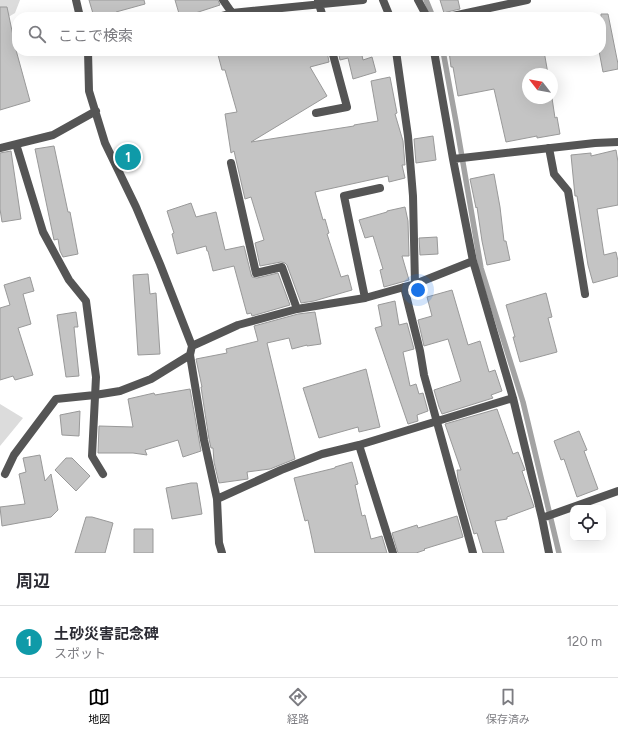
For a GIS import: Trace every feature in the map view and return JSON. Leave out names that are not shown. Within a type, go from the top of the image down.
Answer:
[{"type":"street","points":[[76,0],[79,12]]},
{"type":"street","points":[[223,0],[231,12]]},
{"type":"street","points":[[240,12],[319,2],[363,0]]},
{"type":"street","points":[[383,0],[388,12]]},
{"type":"street","points":[[418,0],[424,12]]},
{"type":"street","points":[[471,12],[527,0]]},
{"type":"street","points":[[319,2],[322,12]]},
{"type":"street","points":[[88,56],[89,91],[105,143],[136,207],[192,346],[190,355],[204,440],[216,499],[219,543],[222,553]]},
{"type":"street","points":[[316,113],[347,107],[333,56]]},
{"type":"street","points":[[397,56],[408,136],[412,188],[415,284]]},
{"type":"street","points":[[435,56],[473,261],[513,398],[549,553]]},
{"type":"street","points":[[0,148],[53,135],[96,111]]},
{"type":"street","points":[[453,159],[618,142]]},
{"type":"street","points":[[16,144],[43,232],[69,280],[86,301],[96,377],[92,456],[103,474]]},
{"type":"street","points":[[549,148],[554,174],[568,191],[585,294]]},
{"type":"street","points":[[231,163],[256,273],[282,267],[297,309]]},
{"type":"street","points":[[365,298],[344,196],[380,188]]},
{"type":"street","points":[[192,346],[238,325],[297,309],[365,298],[415,284],[473,261]]},
{"type":"street","points":[[404,287],[420,351],[424,375],[470,552]]},
{"type":"street","points":[[5,474],[14,455],[56,399],[120,391],[151,379],[190,355]]},
{"type":"street","points":[[216,499],[281,470],[322,454],[359,445],[513,398]]},
{"type":"street","points":[[359,445],[392,553]]},
{"type":"street","points":[[542,518],[618,491]]},
{"type":"shaded area","points":[[0,0],[20,0],[15,12],[12,12],[12,15],[0,22]]},
{"type":"shaded area","points":[[0,404],[23,418],[0,446]]},
{"type":"building","points":[[89,0],[144,0],[145,4],[116,12],[93,12]]},
{"type":"building","points":[[175,0],[218,0],[220,5],[198,12],[179,12]]},
{"type":"building","points":[[440,0],[458,0],[460,9],[444,12]]},
{"type":"building","points":[[0,7],[7,7],[12,31],[12,56],[18,56],[30,101],[0,110]]},
{"type":"building","points":[[606,14],[608,14],[618,69],[603,72],[600,56],[606,56]]},
{"type":"building","points":[[218,56],[328,56],[329,62],[310,67],[327,96],[251,142],[378,121],[371,81],[390,77],[397,113],[395,114],[403,141],[405,165],[402,165],[405,178],[389,182],[388,176],[315,192],[323,220],[325,219],[329,233],[327,234],[341,277],[348,275],[352,290],[314,301],[301,303],[285,263],[281,262],[260,266],[255,243],[264,240],[251,197],[245,199],[234,151],[231,153],[225,114],[237,112],[225,70],[222,70]]},
{"type":"building","points":[[339,56],[362,56],[363,60],[372,57],[376,72],[353,79],[348,58],[340,60]]},
{"type":"building","points":[[450,56],[545,56],[547,68],[522,68],[522,104],[553,104],[560,134],[537,138],[537,136],[506,142],[494,89],[458,96],[453,67],[451,67]]},
{"type":"building","points":[[433,136],[436,160],[416,163],[414,139]]},
{"type":"building","points":[[54,146],[68,212],[70,212],[78,254],[63,257],[60,251],[58,239],[54,240],[35,149]]},
{"type":"building","points":[[616,150],[618,162],[618,205],[597,209],[604,255],[616,252],[618,261],[618,276],[593,283],[588,265],[577,196],[575,196],[571,155],[591,153],[591,156]]},
{"type":"building","points":[[11,151],[21,219],[2,222],[0,209],[0,153]]},
{"type":"building","points":[[494,174],[504,241],[506,241],[510,260],[487,265],[477,207],[476,208],[470,179]]},
{"type":"building","points":[[191,203],[196,217],[216,212],[225,250],[244,246],[252,277],[257,278],[278,273],[290,305],[252,316],[251,313],[247,314],[234,266],[213,271],[206,246],[177,254],[172,234],[174,233],[167,211]]},
{"type":"building","points":[[405,207],[408,221],[409,256],[402,256],[409,280],[384,287],[380,270],[383,269],[373,236],[365,238],[359,220]]},
{"type":"building","points":[[437,237],[438,254],[420,255],[419,238]]},
{"type":"building","points":[[148,274],[150,294],[156,293],[160,354],[138,355],[133,275]]},
{"type":"building","points":[[30,277],[34,291],[23,294],[31,324],[18,328],[33,375],[15,380],[13,376],[0,380],[0,308],[10,305],[4,285]]},
{"type":"building","points":[[452,290],[468,345],[480,341],[489,372],[495,370],[502,391],[491,395],[493,398],[442,414],[434,390],[461,381],[448,339],[424,346],[418,320],[432,316],[427,297]]},
{"type":"building","points":[[546,293],[552,317],[548,318],[557,352],[520,362],[506,305]]},
{"type":"building","points":[[395,301],[399,325],[407,323],[414,349],[403,352],[410,386],[416,384],[419,394],[423,393],[428,411],[417,415],[418,421],[408,424],[375,328],[382,326],[378,305]]},
{"type":"building","points":[[76,312],[78,327],[74,327],[79,376],[66,377],[57,315]]},
{"type":"building","points":[[315,312],[321,344],[307,345],[292,349],[289,338],[267,343],[295,459],[270,469],[247,472],[248,479],[219,483],[214,462],[213,448],[211,448],[209,439],[202,387],[196,359],[227,353],[226,349],[258,341],[254,326],[298,314]]},
{"type":"building","points":[[366,369],[380,427],[359,432],[358,427],[319,438],[303,388]]},
{"type":"building","points":[[190,389],[201,451],[183,457],[178,440],[145,450],[147,455],[133,453],[98,453],[99,426],[133,427],[128,399],[154,393],[155,395]]},
{"type":"building","points":[[497,409],[513,454],[518,452],[525,470],[522,471],[534,507],[507,517],[507,519],[495,521],[504,553],[483,553],[477,533],[474,534],[458,479],[457,470],[461,470],[445,424]]},
{"type":"building","points":[[80,411],[79,436],[62,435],[60,415]]},
{"type":"building","points":[[579,431],[587,450],[584,451],[598,489],[577,497],[564,459],[561,460],[554,441]]},
{"type":"building","points":[[40,455],[45,481],[51,474],[58,510],[51,517],[2,526],[0,507],[25,504],[19,474],[26,472],[23,458]]},
{"type":"building","points":[[66,458],[72,458],[90,476],[76,491],[55,470]]},
{"type":"building","points":[[352,462],[358,484],[355,485],[362,516],[365,515],[371,539],[382,536],[387,553],[315,553],[308,520],[305,521],[294,478],[335,468]]},
{"type":"building","points":[[197,483],[202,514],[172,519],[166,488]]},
{"type":"building","points":[[457,516],[463,537],[424,549],[425,550],[416,553],[398,553],[392,533],[417,525],[418,528]]},
{"type":"building","points":[[86,517],[92,517],[113,523],[105,553],[75,553]]},
{"type":"building","points":[[134,529],[153,529],[153,553],[134,553]]},
{"type":"waterway","points":[[426,0],[431,12]]},
{"type":"waterway","points":[[444,56],[481,268],[523,402],[559,553]]},
{"type":"place","name":"土砂災害記念碑","points":[[128,157]]}]
